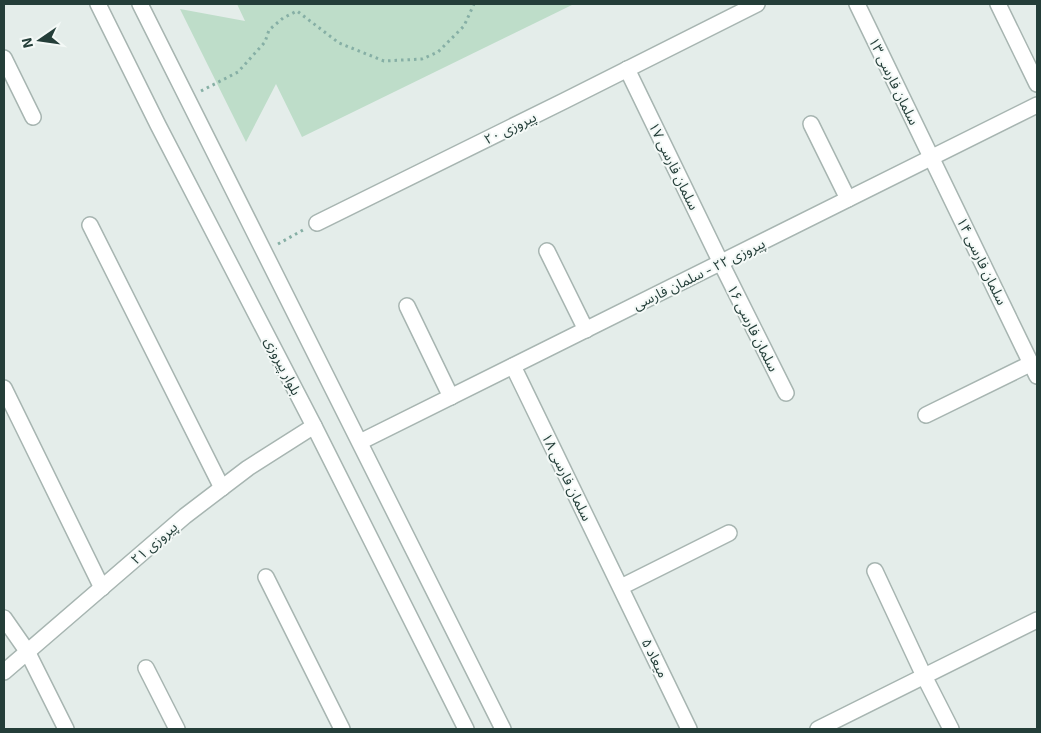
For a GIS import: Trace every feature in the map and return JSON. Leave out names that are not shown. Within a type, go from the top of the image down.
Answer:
[{"type":"street","name":"بلوار پیروزی","points":[[98,4],[162,134],[314,426],[466,729]]},
{"type":"street","points":[[140,4],[503,729]]},
{"type":"street","name":"پیروزی ۲۰","points":[[317,223],[757,4]]},
{"type":"street","name":"سلمان فارسی ۱۳","points":[[857,4],[932,158]]},
{"type":"street","points":[[998,4],[1037,84]]},
{"type":"street","points":[[4,58],[32,116]]},
{"type":"street","name":"سلمان فارسی ۱۷","points":[[627,69],[720,263]]},
{"type":"street","name":"پیروزی ۲۲ - سلمان فارسی","points":[[360,442],[1037,105]]},
{"type":"street","points":[[811,124],[848,199]]},
{"type":"street","name":"سلمان فارسی ۱۴","points":[[932,158],[1034,370]]},
{"type":"street","points":[[90,225],[222,488]]},
{"type":"street","points":[[546,251],[586,330]]},
{"type":"street","name":"سلمان فارسی ۱۶","points":[[720,263],[786,394]]},
{"type":"street","points":[[408,306],[451,397]]},
{"type":"street","name":"سلمان فارسی ۱۸","points":[[512,366],[620,587]]},
{"type":"street","points":[[926,415],[1034,370]]},
{"type":"street","points":[[4,388],[102,588]]},
{"type":"street","name":"پیروزی ۲۱","points":[[4,672],[186,516],[248,468],[314,426]]},
{"type":"street","points":[[620,587],[729,533]]},
{"type":"street","points":[[875,571],[951,729]]},
{"type":"street","points":[[266,577],[342,729]]},
{"type":"street","name":"میعاد ۵","points":[[620,587],[687,728]]},
{"type":"street","points":[[4,618],[27,651],[66,729]]},
{"type":"street","points":[[818,729],[1037,620]]},
{"type":"street","points":[[146,668],[177,729]]},
{"type":"path","points":[[188,98],[238,72],[265,42],[269,30],[282,18],[297,11],[339,43],[384,61],[422,59],[438,52],[464,26],[474,4]]},
{"type":"path","points":[[264,251],[317,223]]},
{"type":"green space","points":[[237,4],[574,4],[302,137],[276,84],[246,142],[180,9],[245,21]]}]
